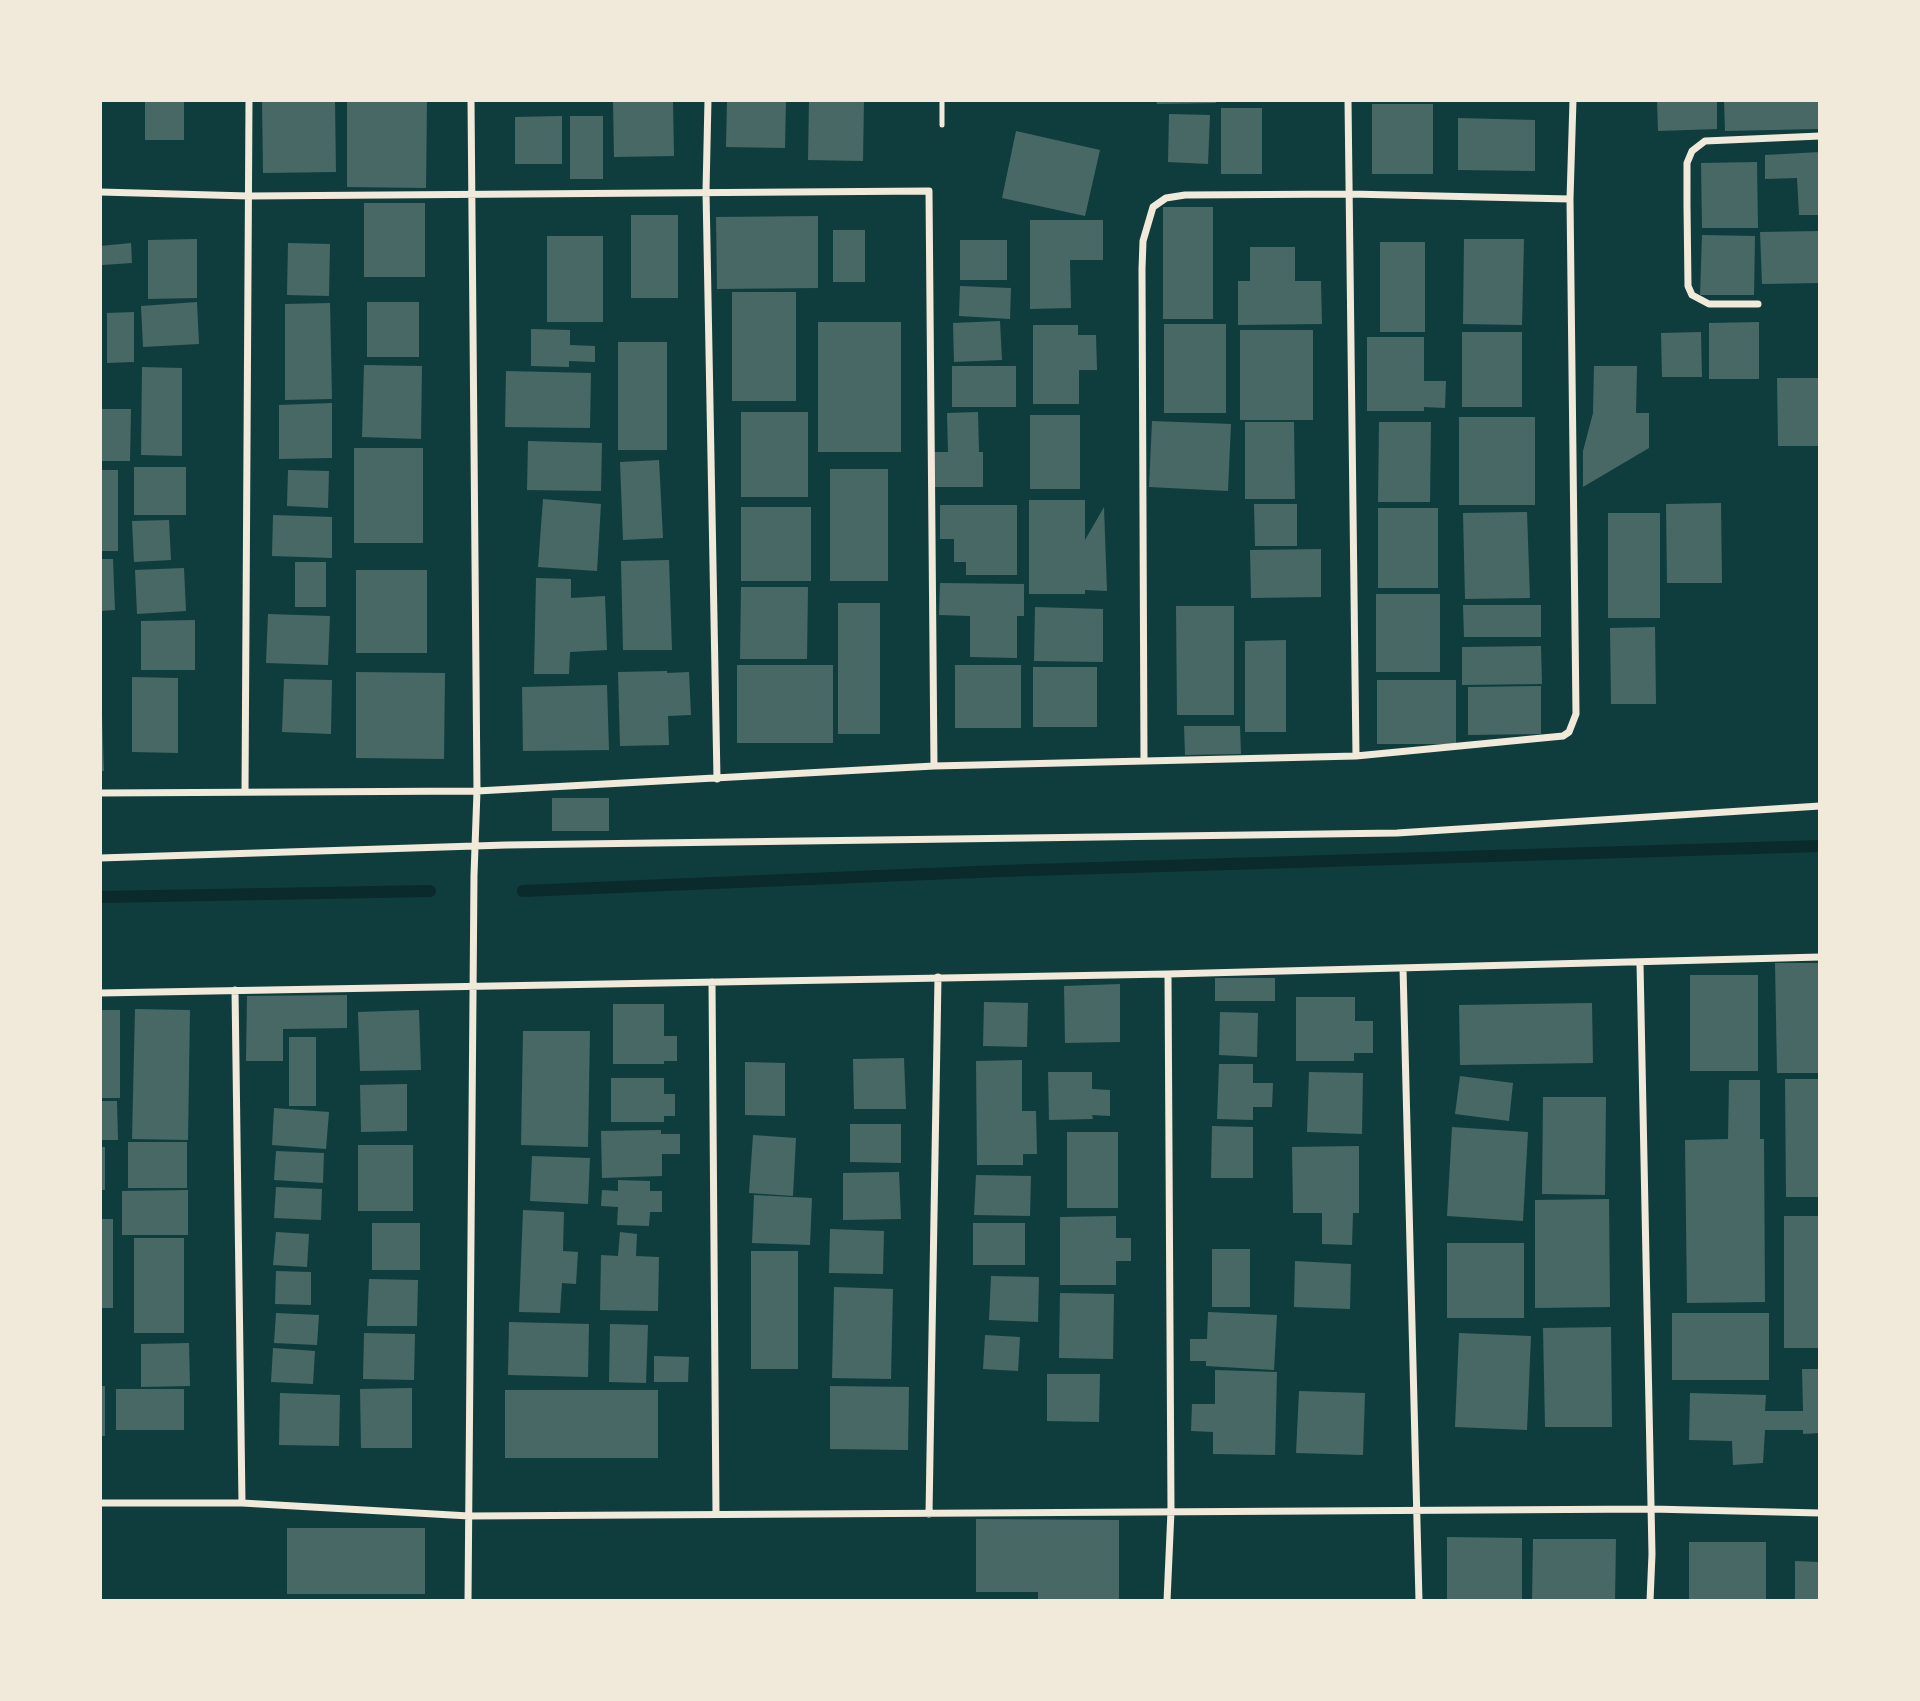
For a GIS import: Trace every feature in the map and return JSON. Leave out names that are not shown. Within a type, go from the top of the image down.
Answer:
[{"type":"street","points":[[245,791],[249,100]]},
{"type":"street","points":[[468,1601],[474,846],[477,791],[471,100]]},
{"type":"street","points":[[708,100],[706,191],[716,779]]},
{"type":"street","points":[[1349,100],[1356,756]]},
{"type":"street","points":[[100,793],[477,791],[933,766],[1356,756],[1557,738],[1569,732],[1576,714],[1570,199],[1573,100]]},
{"type":"street","points":[[1758,303],[1709,303],[1692,295],[1688,286],[1687,163],[1692,151],[1705,141],[1820,136]]},
{"type":"street","points":[[100,192],[249,196],[929,191],[933,766]]},
{"type":"street","points":[[1144,761],[1142,269],[1143,241],[1153,207],[1166,198],[1185,195],[1350,194],[1570,199]]},
{"type":"street","points":[[100,858],[474,846],[1397,833],[1820,806]]},
{"type":"street","points":[[100,993],[1168,974],[1820,957]]},
{"type":"street","points":[[1640,963],[1651,1509],[1650,1601]]},
{"type":"street","points":[[1403,968],[1419,1601]]},
{"type":"street","points":[[1167,1601],[1171,1511],[1168,974]]},
{"type":"street","points":[[929,1514],[938,977]]},
{"type":"street","points":[[712,982],[716,1514]]},
{"type":"street","points":[[235,990],[242,1503]]},
{"type":"street","points":[[100,1503],[242,1503],[469,1516],[1651,1509],[1820,1513]]},
{"type":"lane","points":[[942,100],[942,125]]},
{"type":"building","points":[[145,100],[184,100],[184,140],[145,140]]},
{"type":"building","points":[[262,100],[335,100],[336,172],[263,173]]},
{"type":"building","points":[[347,100],[427,100],[426,188],[347,187]]},
{"type":"building","points":[[613,100],[673,100],[674,156],[614,157]]},
{"type":"building","points":[[727,100],[786,100],[785,148],[726,147]]},
{"type":"building","points":[[809,100],[864,100],[863,161],[808,160]]},
{"type":"building","points":[[1156,100],[1216,100],[1216,103],[1157,104]]},
{"type":"building","points":[[1657,100],[1717,100],[1717,129],[1658,131]]},
{"type":"building","points":[[1724,100],[1818,100],[1819,129],[1725,131]]},
{"type":"building","points":[[1372,104],[1433,104],[1433,174],[1372,174]]},
{"type":"building","points":[[1221,108],[1262,108],[1262,174],[1221,174]]},
{"type":"building","points":[[1169,114],[1210,115],[1208,164],[1168,162]]},
{"type":"building","points":[[562,116],[562,164],[515,164],[515,117]]},
{"type":"building","points":[[570,116],[603,116],[603,179],[570,179]]},
{"type":"building","points":[[1458,118],[1535,120],[1535,171],[1458,170]]},
{"type":"building","points":[[1016,131],[1100,150],[1085,216],[1002,198]]},
{"type":"building","points":[[1820,152],[1819,215],[1799,215],[1797,178],[1765,179],[1765,155]]},
{"type":"building","points":[[1757,162],[1758,228],[1702,228],[1701,163]]},
{"type":"building","points":[[364,203],[425,203],[425,277],[364,277]]},
{"type":"building","points":[[1163,207],[1213,207],[1213,319],[1163,319]]},
{"type":"building","points":[[631,215],[678,215],[678,298],[631,298]]},
{"type":"building","points":[[818,216],[818,288],[717,289],[716,217]]},
{"type":"building","points":[[1030,220],[1103,220],[1103,260],[1070,260],[1071,308],[1030,309]]},
{"type":"building","points":[[833,230],[865,230],[865,282],[833,282]]},
{"type":"building","points":[[1820,231],[1820,283],[1762,284],[1760,232]]},
{"type":"building","points":[[1702,235],[1755,236],[1754,295],[1700,295]]},
{"type":"building","points":[[547,236],[603,236],[603,322],[547,322]]},
{"type":"building","points":[[197,239],[197,298],[148,299],[148,240]]},
{"type":"building","points":[[1464,239],[1524,239],[1522,325],[1463,324]]},
{"type":"building","points":[[960,240],[1007,240],[1007,280],[960,280]]},
{"type":"building","points":[[1380,242],[1425,242],[1425,332],[1380,332]]},
{"type":"building","points":[[131,243],[132,263],[102,265],[100,291],[100,246]]},
{"type":"building","points":[[288,243],[330,244],[329,296],[287,295]]},
{"type":"building","points":[[1250,247],[1295,247],[1295,281],[1321,281],[1322,324],[1238,325],[1238,281],[1250,281]]},
{"type":"building","points":[[960,286],[1011,288],[1010,319],[959,316]]},
{"type":"building","points":[[732,292],[796,292],[796,401],[732,401]]},
{"type":"building","points":[[197,302],[199,344],[143,347],[141,306]]},
{"type":"building","points":[[367,302],[419,302],[419,357],[367,357]]},
{"type":"building","points":[[330,303],[332,399],[285,400],[285,304]]},
{"type":"building","points":[[134,312],[134,362],[107,363],[107,313]]},
{"type":"building","points":[[1000,321],[1002,360],[954,362],[953,323]]},
{"type":"building","points":[[818,322],[901,322],[901,452],[818,452]]},
{"type":"building","points":[[1759,322],[1759,379],[1709,379],[1709,323]]},
{"type":"building","points":[[1164,324],[1226,324],[1226,413],[1164,413]]},
{"type":"building","points":[[1033,325],[1078,325],[1078,335],[1096,335],[1097,370],[1079,370],[1079,404],[1033,404]]},
{"type":"building","points":[[531,329],[570,330],[570,345],[595,346],[595,362],[569,361],[569,367],[531,366]]},
{"type":"building","points":[[1240,330],[1313,330],[1313,420],[1240,420]]},
{"type":"building","points":[[1462,332],[1522,332],[1522,407],[1462,407]]},
{"type":"building","points":[[1701,332],[1702,377],[1662,377],[1661,333]]},
{"type":"building","points":[[1367,337],[1424,337],[1424,381],[1446,381],[1445,408],[1424,407],[1424,411],[1367,411]]},
{"type":"building","points":[[618,342],[667,342],[667,450],[618,450]]},
{"type":"building","points":[[102,350],[102,402],[100,402]]},
{"type":"building","points":[[364,365],[422,366],[421,439],[362,437]]},
{"type":"building","points":[[952,366],[1016,366],[1016,407],[952,407]]},
{"type":"building","points":[[1594,366],[1637,366],[1636,413],[1649,413],[1649,448],[1583,487],[1583,451],[1593,413]]},
{"type":"building","points":[[142,367],[182,368],[182,456],[141,455]]},
{"type":"building","points":[[506,371],[591,373],[590,428],[505,427]]},
{"type":"building","points":[[1777,378],[1820,378],[1820,446],[1778,446]]},
{"type":"building","points":[[332,403],[332,458],[279,459],[279,405]]},
{"type":"building","points":[[100,409],[131,409],[130,461],[100,461]]},
{"type":"building","points":[[741,412],[808,412],[808,497],[741,497]]},
{"type":"building","points":[[978,412],[979,452],[983,452],[983,487],[933,487],[933,452],[948,452],[947,413]]},
{"type":"building","points":[[1030,415],[1080,415],[1080,489],[1030,489]]},
{"type":"building","points":[[1459,417],[1535,417],[1535,505],[1459,505]]},
{"type":"building","points":[[1152,421],[1231,424],[1228,491],[1149,487]]},
{"type":"building","points":[[1245,422],[1294,422],[1295,499],[1245,499]]},
{"type":"building","points":[[1379,422],[1431,422],[1430,502],[1378,502]]},
{"type":"building","points":[[528,441],[602,443],[601,491],[527,490]]},
{"type":"building","points":[[354,448],[423,448],[423,543],[354,543]]},
{"type":"building","points":[[659,460],[663,538],[623,540],[620,462]]},
{"type":"building","points":[[134,467],[186,467],[186,515],[134,515]]},
{"type":"building","points":[[830,469],[888,469],[888,581],[830,581]]},
{"type":"building","points":[[100,470],[118,470],[118,551],[100,551]]},
{"type":"building","points":[[288,470],[329,471],[328,508],[287,506]]},
{"type":"building","points":[[543,499],[601,504],[597,571],[538,567]]},
{"type":"building","points":[[1029,500],[1085,500],[1085,540],[1104,507],[1107,591],[1085,590],[1085,594],[1029,594]]},
{"type":"building","points":[[1721,503],[1722,583],[1667,583],[1666,504]]},
{"type":"building","points":[[1254,504],[1297,504],[1297,546],[1255,546]]},
{"type":"building","points":[[940,505],[1017,505],[1017,575],[966,575],[966,562],[954,562],[954,539],[940,539]]},
{"type":"building","points":[[741,507],[811,507],[811,581],[741,581]]},
{"type":"building","points":[[1378,508],[1438,508],[1438,588],[1378,588]]},
{"type":"building","points":[[1527,512],[1530,598],[1465,599],[1463,513]]},
{"type":"building","points":[[1608,513],[1660,513],[1660,618],[1608,618]]},
{"type":"building","points":[[273,515],[332,517],[332,558],[272,556]]},
{"type":"building","points":[[169,520],[171,560],[134,562],[132,521]]},
{"type":"building","points":[[1321,549],[1321,597],[1251,598],[1250,550]]},
{"type":"building","points":[[100,559],[113,559],[115,610],[100,611]]},
{"type":"building","points":[[669,560],[672,650],[623,650],[621,561]]},
{"type":"building","points":[[295,562],[326,562],[326,607],[295,607]]},
{"type":"building","points":[[184,568],[186,611],[137,614],[135,570]]},
{"type":"building","points":[[356,570],[427,570],[427,653],[356,653]]},
{"type":"building","points":[[536,578],[571,579],[571,598],[605,596],[607,650],[570,652],[569,674],[534,674]]},
{"type":"building","points":[[940,583],[1024,584],[1024,616],[1017,616],[1017,658],[970,657],[970,616],[939,615]]},
{"type":"building","points":[[741,587],[808,587],[807,659],[740,659]]},
{"type":"building","points":[[1376,594],[1440,594],[1440,672],[1376,672]]},
{"type":"building","points":[[838,603],[880,603],[880,734],[838,734]]},
{"type":"building","points":[[1463,605],[1541,605],[1541,637],[1464,637]]},
{"type":"building","points":[[1176,606],[1234,606],[1234,715],[1177,715]]},
{"type":"building","points":[[1035,607],[1103,609],[1103,662],[1034,661]]},
{"type":"building","points":[[268,614],[330,616],[328,665],[266,663]]},
{"type":"building","points":[[195,620],[195,670],[141,670],[141,621]]},
{"type":"building","points":[[1655,627],[1656,704],[1611,704],[1610,628]]},
{"type":"building","points":[[1286,640],[1286,732],[1245,732],[1245,641]]},
{"type":"building","points":[[1541,646],[1542,684],[1462,685],[1462,647]]},
{"type":"building","points":[[737,665],[833,665],[833,743],[737,743]]},
{"type":"building","points":[[955,665],[1021,665],[1021,728],[955,728]]},
{"type":"building","points":[[1033,667],[1097,667],[1097,727],[1033,727]]},
{"type":"building","points":[[356,672],[445,673],[444,759],[356,758]]},
{"type":"building","points":[[618,672],[689,672],[691,715],[668,716],[669,745],[620,746]]},
{"type":"building","points":[[132,677],[178,678],[178,753],[132,752]]},
{"type":"building","points":[[284,679],[332,680],[331,734],[282,732]]},
{"type":"building","points":[[1377,680],[1456,680],[1456,744],[1377,744]]},
{"type":"building","points":[[607,685],[609,750],[523,751],[522,687]]},
{"type":"building","points":[[1541,686],[1541,734],[1468,735],[1468,687]]},
{"type":"building","points":[[102,715],[104,771],[100,771]]},
{"type":"building","points":[[1184,726],[1240,726],[1241,754],[1185,755]]},
{"type":"building","points":[[552,798],[609,798],[609,831],[552,831]]},
{"type":"building","points":[[1775,963],[1820,963],[1820,1073],[1777,1073]]},
{"type":"building","points":[[1690,975],[1758,975],[1758,1071],[1690,1071]]},
{"type":"building","points":[[1215,978],[1275,978],[1275,1001],[1215,1001]]},
{"type":"building","points":[[1120,984],[1120,1042],[1065,1043],[1064,986]]},
{"type":"building","points":[[347,995],[347,1028],[283,1029],[283,1061],[246,1061],[247,996]]},
{"type":"building","points":[[1296,997],[1355,997],[1355,1021],[1373,1021],[1373,1053],[1354,1053],[1354,1061],[1296,1061]]},
{"type":"building","points":[[984,1002],[1028,1003],[1027,1047],[983,1046]]},
{"type":"building","points":[[1592,1003],[1593,1063],[1460,1065],[1459,1005]]},
{"type":"building","points":[[613,1004],[664,1004],[664,1036],[677,1036],[677,1061],[664,1061],[664,1064],[613,1064]]},
{"type":"building","points":[[135,1009],[190,1010],[188,1140],[132,1139]]},
{"type":"building","points":[[100,1010],[120,1010],[120,1098],[100,1098]]},
{"type":"building","points":[[419,1010],[421,1070],[360,1071],[358,1012]]},
{"type":"building","points":[[1220,1012],[1258,1013],[1257,1057],[1219,1055]]},
{"type":"building","points":[[523,1031],[590,1031],[588,1147],[521,1145]]},
{"type":"building","points":[[289,1037],[316,1037],[316,1106],[289,1106]]},
{"type":"building","points":[[904,1058],[906,1109],[854,1109],[853,1059]]},
{"type":"building","points":[[1022,1060],[1022,1111],[1036,1111],[1037,1154],[1023,1154],[1023,1165],[977,1165],[976,1061]]},
{"type":"building","points":[[745,1062],[785,1063],[785,1116],[745,1115]]},
{"type":"building","points":[[1219,1064],[1253,1064],[1253,1083],[1273,1083],[1272,1107],[1253,1107],[1253,1120],[1217,1119]]},
{"type":"building","points":[[1048,1072],[1092,1072],[1092,1089],[1110,1090],[1110,1116],[1092,1115],[1093,1119],[1049,1120]]},
{"type":"building","points":[[1309,1072],[1363,1073],[1362,1134],[1307,1132]]},
{"type":"building","points":[[1460,1076],[1513,1083],[1509,1121],[1455,1114]]},
{"type":"building","points":[[611,1078],[664,1078],[664,1094],[675,1094],[675,1116],[664,1116],[664,1122],[611,1122]]},
{"type":"building","points":[[1785,1079],[1820,1079],[1820,1197],[1786,1197]]},
{"type":"building","points":[[1729,1080],[1760,1080],[1760,1139],[1764,1139],[1765,1302],[1687,1303],[1685,1140],[1728,1139]]},
{"type":"building","points":[[407,1084],[407,1131],[361,1132],[360,1085]]},
{"type":"building","points":[[1543,1097],[1606,1097],[1605,1195],[1542,1194]]},
{"type":"building","points":[[100,1101],[117,1101],[118,1140],[100,1140]]},
{"type":"building","points":[[274,1108],[329,1112],[326,1149],[272,1145]]},
{"type":"building","points":[[850,1124],[901,1124],[901,1163],[850,1162]]},
{"type":"building","points":[[1212,1126],[1253,1127],[1253,1178],[1211,1178]]},
{"type":"building","points":[[1452,1127],[1528,1132],[1523,1221],[1447,1216]]},
{"type":"building","points":[[661,1130],[661,1134],[680,1134],[680,1154],[662,1154],[662,1176],[602,1178],[601,1131]]},
{"type":"building","points":[[1067,1132],[1118,1132],[1118,1208],[1067,1208]]},
{"type":"building","points":[[753,1135],[796,1138],[793,1196],[749,1193]]},
{"type":"building","points":[[128,1142],[187,1142],[187,1188],[128,1188]]},
{"type":"building","points":[[358,1145],[413,1145],[413,1211],[358,1211]]},
{"type":"building","points":[[1359,1146],[1359,1213],[1353,1213],[1352,1245],[1322,1244],[1322,1213],[1293,1213],[1292,1147]]},
{"type":"building","points":[[100,1147],[105,1147],[105,1190],[100,1190]]},
{"type":"building","points":[[276,1151],[324,1153],[323,1183],[274,1180]]},
{"type":"building","points":[[532,1156],[590,1158],[588,1204],[530,1201]]},
{"type":"building","points":[[899,1172],[901,1219],[843,1220],[843,1173]]},
{"type":"building","points":[[976,1175],[1031,1176],[1030,1216],[974,1215]]},
{"type":"building","points":[[618,1180],[650,1181],[650,1191],[662,1191],[662,1212],[650,1212],[649,1226],[617,1225],[618,1207],[601,1206],[602,1190],[618,1191]]},
{"type":"building","points":[[276,1187],[322,1189],[321,1220],[274,1218]]},
{"type":"building","points":[[188,1190],[188,1235],[122,1235],[122,1191]]},
{"type":"building","points":[[754,1195],[812,1198],[810,1245],[752,1243]]},
{"type":"building","points":[[1609,1199],[1610,1307],[1535,1308],[1535,1200]]},
{"type":"building","points":[[523,1210],[564,1212],[563,1251],[578,1252],[576,1284],[562,1283],[560,1313],[519,1312]]},
{"type":"building","points":[[1116,1216],[1116,1238],[1131,1238],[1131,1261],[1116,1261],[1116,1285],[1060,1285],[1060,1217]]},
{"type":"building","points":[[1784,1216],[1820,1216],[1820,1348],[1784,1348]]},
{"type":"building","points":[[100,1219],[113,1219],[113,1308],[100,1308]]},
{"type":"building","points":[[372,1223],[420,1223],[420,1270],[372,1270]]},
{"type":"building","points":[[973,1223],[1025,1223],[1025,1265],[973,1265]]},
{"type":"building","points":[[830,1229],[884,1231],[883,1274],[829,1273]]},
{"type":"building","points":[[276,1232],[309,1234],[307,1267],[273,1265]]},
{"type":"building","points":[[620,1232],[637,1234],[636,1256],[659,1257],[658,1311],[600,1310],[601,1255],[618,1256]]},
{"type":"building","points":[[134,1238],[184,1238],[184,1333],[134,1333]]},
{"type":"building","points":[[1447,1243],[1524,1243],[1524,1318],[1447,1318]]},
{"type":"building","points":[[1212,1249],[1250,1249],[1250,1307],[1212,1307]]},
{"type":"building","points":[[751,1251],[798,1251],[798,1369],[751,1369]]},
{"type":"building","points":[[1295,1261],[1351,1264],[1350,1309],[1294,1307]]},
{"type":"building","points":[[276,1271],[311,1272],[311,1305],[275,1304]]},
{"type":"building","points":[[991,1276],[1039,1277],[1038,1322],[989,1320]]},
{"type":"building","points":[[369,1279],[418,1280],[417,1326],[367,1326]]},
{"type":"building","points":[[834,1287],[893,1289],[891,1379],[832,1378]]},
{"type":"building","points":[[1060,1293],[1114,1294],[1113,1359],[1059,1358]]},
{"type":"building","points":[[1208,1312],[1277,1315],[1274,1370],[1206,1366],[1206,1361],[1190,1361],[1190,1339],[1207,1339]]},
{"type":"building","points":[[276,1313],[319,1315],[317,1345],[274,1343]]},
{"type":"building","points":[[1672,1313],[1769,1313],[1769,1380],[1672,1380]]},
{"type":"building","points":[[509,1322],[589,1324],[588,1377],[508,1375]]},
{"type":"building","points":[[610,1324],[648,1325],[646,1383],[609,1382]]},
{"type":"building","points":[[1611,1327],[1612,1427],[1545,1427],[1543,1328]]},
{"type":"building","points":[[364,1333],[415,1334],[414,1380],[363,1379]]},
{"type":"building","points":[[1459,1333],[1531,1336],[1527,1430],[1455,1427]]},
{"type":"building","points":[[985,1335],[1020,1337],[1018,1371],[983,1369]]},
{"type":"building","points":[[189,1343],[190,1386],[141,1387],[141,1344]]},
{"type":"building","points":[[273,1348],[315,1351],[313,1384],[271,1382]]},
{"type":"building","points":[[654,1356],[689,1357],[688,1382],[654,1382]]},
{"type":"building","points":[[1802,1369],[1820,1369],[1820,1433],[1765,1430],[1763,1463],[1733,1465],[1732,1441],[1689,1440],[1690,1393],[1766,1395],[1765,1411],[1803,1411]]},
{"type":"building","points":[[1215,1370],[1277,1372],[1275,1455],[1213,1454],[1213,1432],[1191,1431],[1192,1404],[1215,1404]]},
{"type":"building","points":[[1047,1374],[1100,1374],[1099,1422],[1047,1421]]},
{"type":"building","points":[[100,1386],[105,1386],[105,1436],[100,1436]]},
{"type":"building","points":[[830,1386],[909,1387],[908,1450],[830,1449]]},
{"type":"building","points":[[412,1388],[412,1448],[361,1448],[360,1389]]},
{"type":"building","points":[[116,1389],[184,1389],[184,1430],[116,1430]]},
{"type":"building","points":[[505,1390],[658,1390],[658,1458],[505,1458]]},
{"type":"building","points":[[1299,1391],[1365,1393],[1363,1455],[1296,1453]]},
{"type":"building","points":[[280,1393],[340,1395],[339,1446],[279,1445]]},
{"type":"building","points":[[976,1519],[1119,1520],[1119,1601],[1038,1601],[1038,1592],[976,1592]]},
{"type":"building","points":[[287,1528],[425,1528],[425,1594],[287,1594]]},
{"type":"building","points":[[1447,1537],[1522,1538],[1522,1601],[1447,1601]]},
{"type":"building","points":[[1533,1539],[1616,1539],[1615,1601],[1532,1601]]},
{"type":"building","points":[[1689,1542],[1766,1542],[1766,1601],[1689,1601]]},
{"type":"building","points":[[1795,1561],[1820,1562],[1820,1601],[1795,1601]]},
{"type":"waterway","points":[[523,891],[1000,871],[1820,846]]},
{"type":"waterway","points":[[100,897],[430,891]]}]
